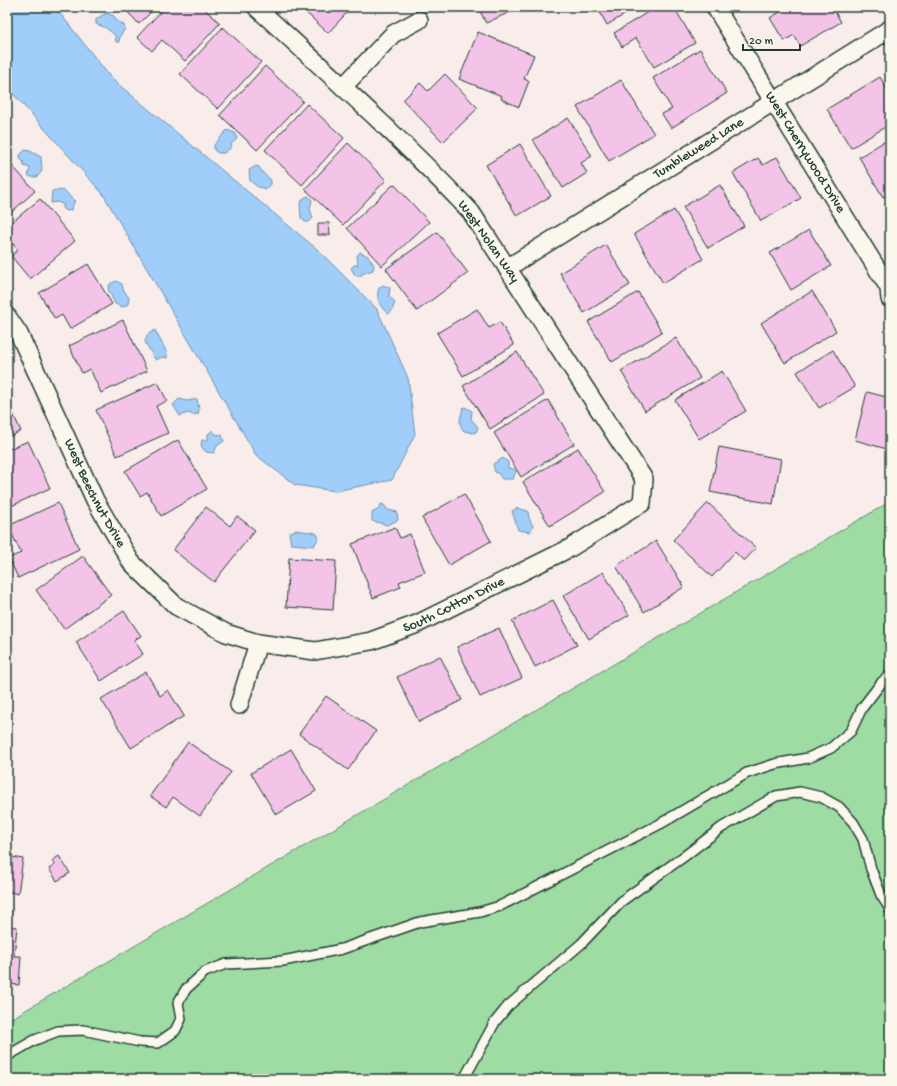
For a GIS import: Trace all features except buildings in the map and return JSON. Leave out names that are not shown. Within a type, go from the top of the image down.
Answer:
[{"type":"street","name":"West Nolan Way","points":[[256,7],[343,87],[471,212],[644,479]]},
{"type":"street","name":"West Cherrywood Drive","points":[[715,7],[889,288],[890,299]]},
{"type":"street","points":[[343,87],[393,34],[419,20]]},
{"type":"street","name":"Tumbleweed Lane","points":[[507,268],[890,29]]},
{"type":"street","name":"West Beechnut Drive","points":[[7,316],[19,334],[95,500],[131,562],[176,606],[226,634]]},
{"type":"street","name":"South Cotton Drive","points":[[226,634],[258,643],[315,651],[370,641],[417,624],[570,548],[642,503],[644,479]]},
{"type":"street","points":[[239,705],[258,643]]},
{"type":"lane","points":[[7,1056],[35,1040],[58,1031],[83,1030],[140,1042],[158,1043],[175,1031],[181,1019],[178,1003],[186,988],[205,972],[219,966],[226,964],[283,961],[314,956],[368,941],[420,922],[480,912],[500,906],[660,824],[747,773],[775,764],[808,758],[831,748],[851,731],[862,708],[882,682],[890,675]]},
{"type":"lane","points":[[464,1079],[495,1022],[508,1006],[581,944],[623,900],[686,856],[722,828],[776,796],[800,792],[821,797],[839,807],[853,822],[863,839],[871,869],[881,895],[890,909]]},
{"type":"green space","points":[[886,504],[890,511],[890,1079],[7,1079],[7,1021]]},
{"type":"water","points":[[7,7],[55,7],[112,79],[318,250],[377,309],[408,378],[415,434],[392,480],[335,491],[295,485],[256,455],[103,194],[7,87]]},
{"type":"water","points":[[106,13],[114,16],[116,20],[124,25],[125,29],[120,36],[119,42],[116,42],[115,35],[106,28],[96,24],[96,19]]},
{"type":"water","points":[[227,130],[235,133],[237,139],[231,144],[232,147],[224,153],[218,153],[214,150],[214,145]]},
{"type":"water","points":[[25,150],[41,157],[42,171],[37,177],[30,177],[28,175],[30,168],[24,166],[23,161],[20,159],[20,155]]},
{"type":"water","points":[[256,166],[259,167],[271,180],[271,184],[267,189],[258,187],[250,181],[249,170]]},
{"type":"water","points":[[52,191],[65,191],[73,200],[75,200],[71,210],[67,211],[62,208],[64,205],[57,202],[51,203]]},
{"type":"water","points":[[308,196],[312,200],[310,209],[313,218],[309,222],[305,222],[301,218],[300,203],[305,197]]},
{"type":"water","points":[[360,252],[368,256],[374,265],[373,270],[362,274],[360,277],[355,275],[351,268],[354,265],[358,265],[357,256]]},
{"type":"water","points":[[116,281],[122,284],[123,289],[129,298],[128,304],[123,307],[115,304],[108,289],[110,284]]},
{"type":"water","points":[[383,285],[390,288],[389,296],[395,302],[392,311],[388,314],[378,299],[379,288]]},
{"type":"water","points":[[155,330],[167,353],[167,358],[162,357],[156,360],[145,342],[147,335]]},
{"type":"water","points":[[179,399],[187,401],[197,399],[199,409],[198,414],[193,415],[188,413],[180,416],[173,405]]},
{"type":"water","points":[[465,407],[472,411],[471,419],[478,427],[476,432],[473,433],[464,431],[462,428],[460,423],[463,408]]},
{"type":"water","points":[[213,430],[215,434],[222,435],[224,441],[217,446],[214,453],[206,452],[201,446],[202,440],[208,440],[208,434]]},
{"type":"water","points":[[503,458],[508,462],[508,468],[516,471],[513,479],[502,479],[498,473],[495,472],[493,464]]},
{"type":"water","points":[[381,504],[388,510],[397,512],[398,520],[387,525],[372,521],[372,513],[379,509]]},
{"type":"water","points":[[517,508],[528,511],[529,518],[533,526],[530,532],[518,530],[512,511]]},
{"type":"water","points":[[296,530],[316,533],[319,537],[314,546],[291,544],[289,533]]}]
